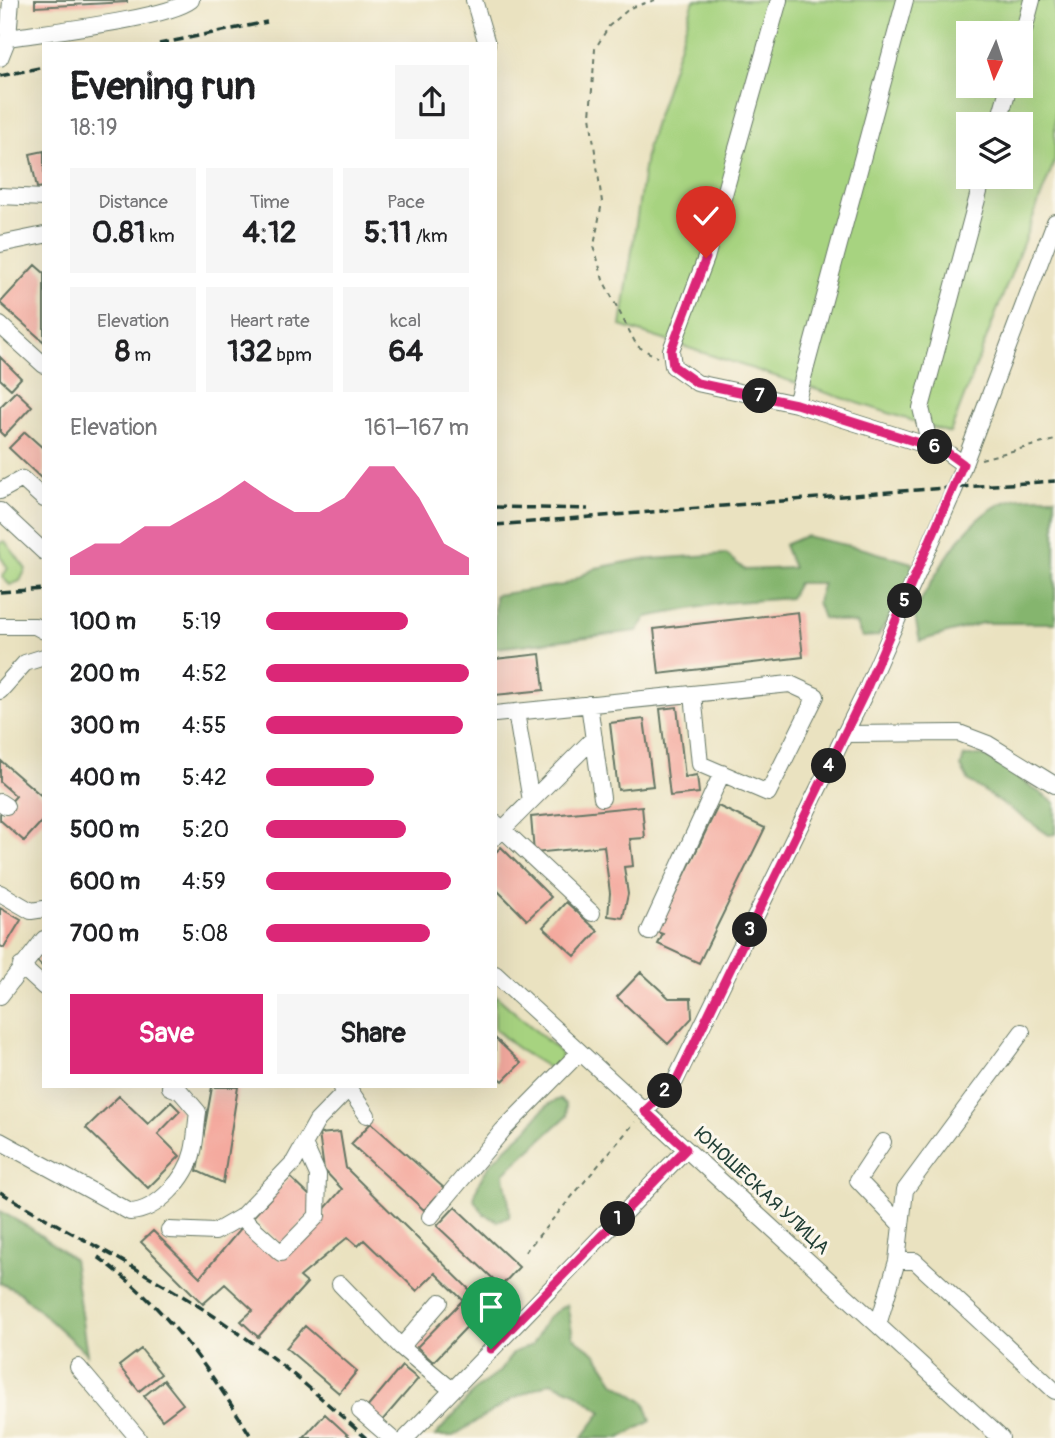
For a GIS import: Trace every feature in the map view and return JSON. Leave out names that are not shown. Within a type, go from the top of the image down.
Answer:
[{"type":"street","points":[[0,58],[8,38],[11,0]]},
{"type":"street","points":[[8,38],[136,17],[183,6],[191,0]]},
{"type":"street","points":[[474,0],[485,42]]},
{"type":"street","points":[[779,0],[706,258],[671,350],[673,366],[697,383],[796,404],[945,451],[963,464]]},
{"type":"street","points":[[796,404],[905,0]]},
{"type":"street","points":[[1026,21],[1032,0]]},
{"type":"street","points":[[930,446],[921,408],[980,189]]},
{"type":"street","points":[[0,196],[42,198]]},
{"type":"street","points":[[645,1111],[676,1081],[845,734],[963,464],[1055,222]]},
{"type":"street","points":[[0,244],[42,235]]},
{"type":"street","points":[[0,325],[42,363]]},
{"type":"street","points":[[0,491],[22,479],[42,497]]},
{"type":"street","points":[[0,511],[42,550]]},
{"type":"street","points":[[0,626],[35,626],[42,630]]},
{"type":"street","points":[[0,691],[24,663],[42,658]]},
{"type":"street","points":[[497,714],[790,684],[817,696],[768,793],[700,764],[693,694]]},
{"type":"street","points":[[589,704],[602,798]]},
{"type":"street","points":[[516,712],[531,801]]},
{"type":"street","points":[[845,734],[959,733],[989,744],[1055,785]]},
{"type":"street","points":[[592,913],[498,830],[594,738]]},
{"type":"street","points":[[649,932],[722,773]]},
{"type":"street","points":[[0,893],[31,911],[42,909]]},
{"type":"street","points":[[2,990],[42,941]]},
{"type":"street","points":[[22,966],[42,985]]},
{"type":"street","name":"ЮНОШЕСКАЯ УЛИЦА","points":[[497,976],[1001,1438]]},
{"type":"street","points":[[878,1325],[897,1261],[905,1190],[1022,1032]]},
{"type":"street","points":[[430,1217],[503,1130],[580,1052]]},
{"type":"street","points":[[0,1141],[130,1212],[143,1212],[157,1204],[187,1167],[193,1152],[198,1112],[180,1091],[172,1088]]},
{"type":"street","points":[[169,1230],[215,1232],[241,1217],[294,1162],[317,1121],[345,1088],[368,1115]]},
{"type":"street","points":[[883,1142],[858,1180],[901,1225]]},
{"type":"street","points":[[241,1217],[281,1253],[317,1216],[318,1175],[304,1144]]},
{"type":"street","points":[[406,1438],[686,1149]]},
{"type":"street","points":[[897,1261],[915,1261],[1055,1391]]},
{"type":"street","points":[[340,1284],[401,1346],[452,1390]]},
{"type":"street","points":[[401,1346],[440,1302]]},
{"type":"street","points":[[78,1367],[138,1438]]},
{"type":"street","points":[[360,1411],[391,1438]]},
{"type":"path","points":[[655,0],[630,8],[609,26],[595,49],[590,116],[602,202],[594,246],[603,280],[637,346],[673,366]]},
{"type":"path","points":[[963,464],[1055,440]]},
{"type":"path","points":[[525,1252],[645,1111]]},
{"type":"green space","points":[[694,0],[1055,0],[1055,160],[950,433],[621,326],[647,148]]},
{"type":"green space","points":[[1055,497],[1055,623],[982,623],[920,641],[914,613],[954,546],[980,517],[1011,500]]},
{"type":"green space","points":[[805,536],[864,549],[912,563],[911,582],[878,636],[862,637],[856,624],[823,618],[817,602],[823,583],[798,583],[790,598],[722,603],[647,617],[637,631],[497,648],[497,595],[564,585],[596,568],[637,560],[726,554],[745,570],[793,568],[784,545]]},
{"type":"green space","points":[[5,541],[26,569],[20,581],[10,585],[2,577],[8,568],[0,556],[0,543]]},
{"type":"green space","points":[[964,756],[986,756],[1055,803],[1055,834],[1049,835],[969,781],[961,767]]},
{"type":"green space","points":[[497,997],[561,1053],[560,1062],[554,1071],[518,1049],[497,1031]]},
{"type":"green space","points":[[560,1099],[566,1105],[567,1116],[504,1173],[509,1217],[497,1221],[485,1215],[474,1200],[476,1189],[486,1170],[544,1109]]},
{"type":"green space","points":[[0,1211],[32,1229],[73,1259],[87,1354],[19,1292],[0,1283]]},
{"type":"green space","points":[[567,1304],[573,1337],[596,1354],[615,1383],[645,1403],[651,1421],[620,1438],[582,1438],[602,1412],[573,1391],[551,1382],[514,1398],[453,1436],[435,1436],[477,1388],[499,1372],[514,1352],[532,1345],[548,1317]]},
{"type":"building","points":[[35,0],[127,0],[127,2],[35,7]]},
{"type":"building","points":[[42,151],[42,187],[37,188],[30,154]]},
{"type":"building","points":[[35,265],[42,271],[42,340],[0,303]]},
{"type":"building","points":[[0,357],[21,378],[11,389],[0,379]]},
{"type":"building","points":[[16,391],[32,406],[4,436],[0,432],[0,407]]},
{"type":"building","points":[[25,432],[42,447],[42,479],[9,448]]},
{"type":"building","points":[[798,612],[803,657],[659,674],[654,629]]},
{"type":"building","points":[[540,654],[544,690],[497,695],[497,659]]},
{"type":"building","points":[[677,707],[685,777],[697,775],[699,793],[670,796],[660,709]]},
{"type":"building","points":[[644,719],[653,786],[618,790],[610,723]]},
{"type":"building","points":[[0,760],[42,796],[42,821],[24,841],[0,820],[0,814],[16,796],[0,782]]},
{"type":"building","points":[[642,806],[645,838],[630,839],[633,866],[624,867],[628,894],[623,918],[608,916],[610,893],[604,846],[534,853],[531,817]]},
{"type":"building","points":[[718,806],[765,828],[699,963],[658,944],[663,934],[657,932]]},
{"type":"building","points":[[501,847],[551,897],[527,920],[497,890],[497,851]]},
{"type":"building","points":[[566,902],[598,931],[575,956],[543,927]]},
{"type":"building","points":[[0,908],[21,920],[4,948],[0,946]]},
{"type":"building","points":[[42,955],[42,966],[36,960]]},
{"type":"building","points":[[641,972],[669,998],[691,998],[692,1018],[668,1044],[617,997]]},
{"type":"building","points":[[497,1040],[521,1063],[503,1081],[497,1076]]},
{"type":"building","points":[[212,1088],[238,1088],[223,1183],[197,1171]]},
{"type":"building","points":[[119,1096],[148,1124],[171,1102],[180,1111],[158,1134],[180,1156],[148,1188],[86,1128]]},
{"type":"building","points":[[371,1123],[444,1188],[424,1210],[351,1144]]},
{"type":"building","points":[[340,1132],[346,1168],[476,1296],[469,1303],[480,1313],[433,1362],[417,1347],[463,1300],[435,1273],[417,1291],[364,1240],[358,1246],[348,1237],[300,1277],[307,1283],[258,1337],[241,1321],[253,1310],[225,1284],[203,1304],[141,1242],[153,1231],[200,1277],[242,1227],[280,1260],[326,1215],[322,1212],[342,1189],[324,1170],[319,1134]]},
{"type":"building","points":[[290,1177],[312,1198],[310,1214],[282,1244],[253,1217]]},
{"type":"building","points":[[455,1207],[519,1267],[501,1286],[437,1226]]},
{"type":"building","points":[[305,1326],[357,1371],[339,1393],[286,1348]]},
{"type":"building","points":[[141,1349],[161,1374],[139,1391],[119,1366]]},
{"type":"building","points":[[402,1366],[418,1379],[381,1422],[366,1409]]},
{"type":"building","points":[[164,1380],[183,1404],[162,1420],[144,1396]]},
{"type":"building","points":[[325,1414],[351,1438],[303,1438]]},
{"type":"railway","points":[[169,42],[267,22]]},
{"type":"railway","points":[[0,76],[42,67]]},
{"type":"railway","points":[[497,525],[1055,481]]},
{"type":"railway","points":[[497,507],[588,509]]},
{"type":"railway","points":[[0,592],[42,589]]},
{"type":"railway","points":[[0,1192],[214,1316],[291,1372],[366,1438]]},
{"type":"railway","points":[[98,1257],[144,1295],[184,1339],[220,1387],[252,1438]]},
{"type":"route","points":[[491,1349],[686,1149],[645,1111],[676,1081],[865,692],[955,488],[963,464],[945,451],[796,404],[697,383],[673,366],[671,350],[706,258]]}]
